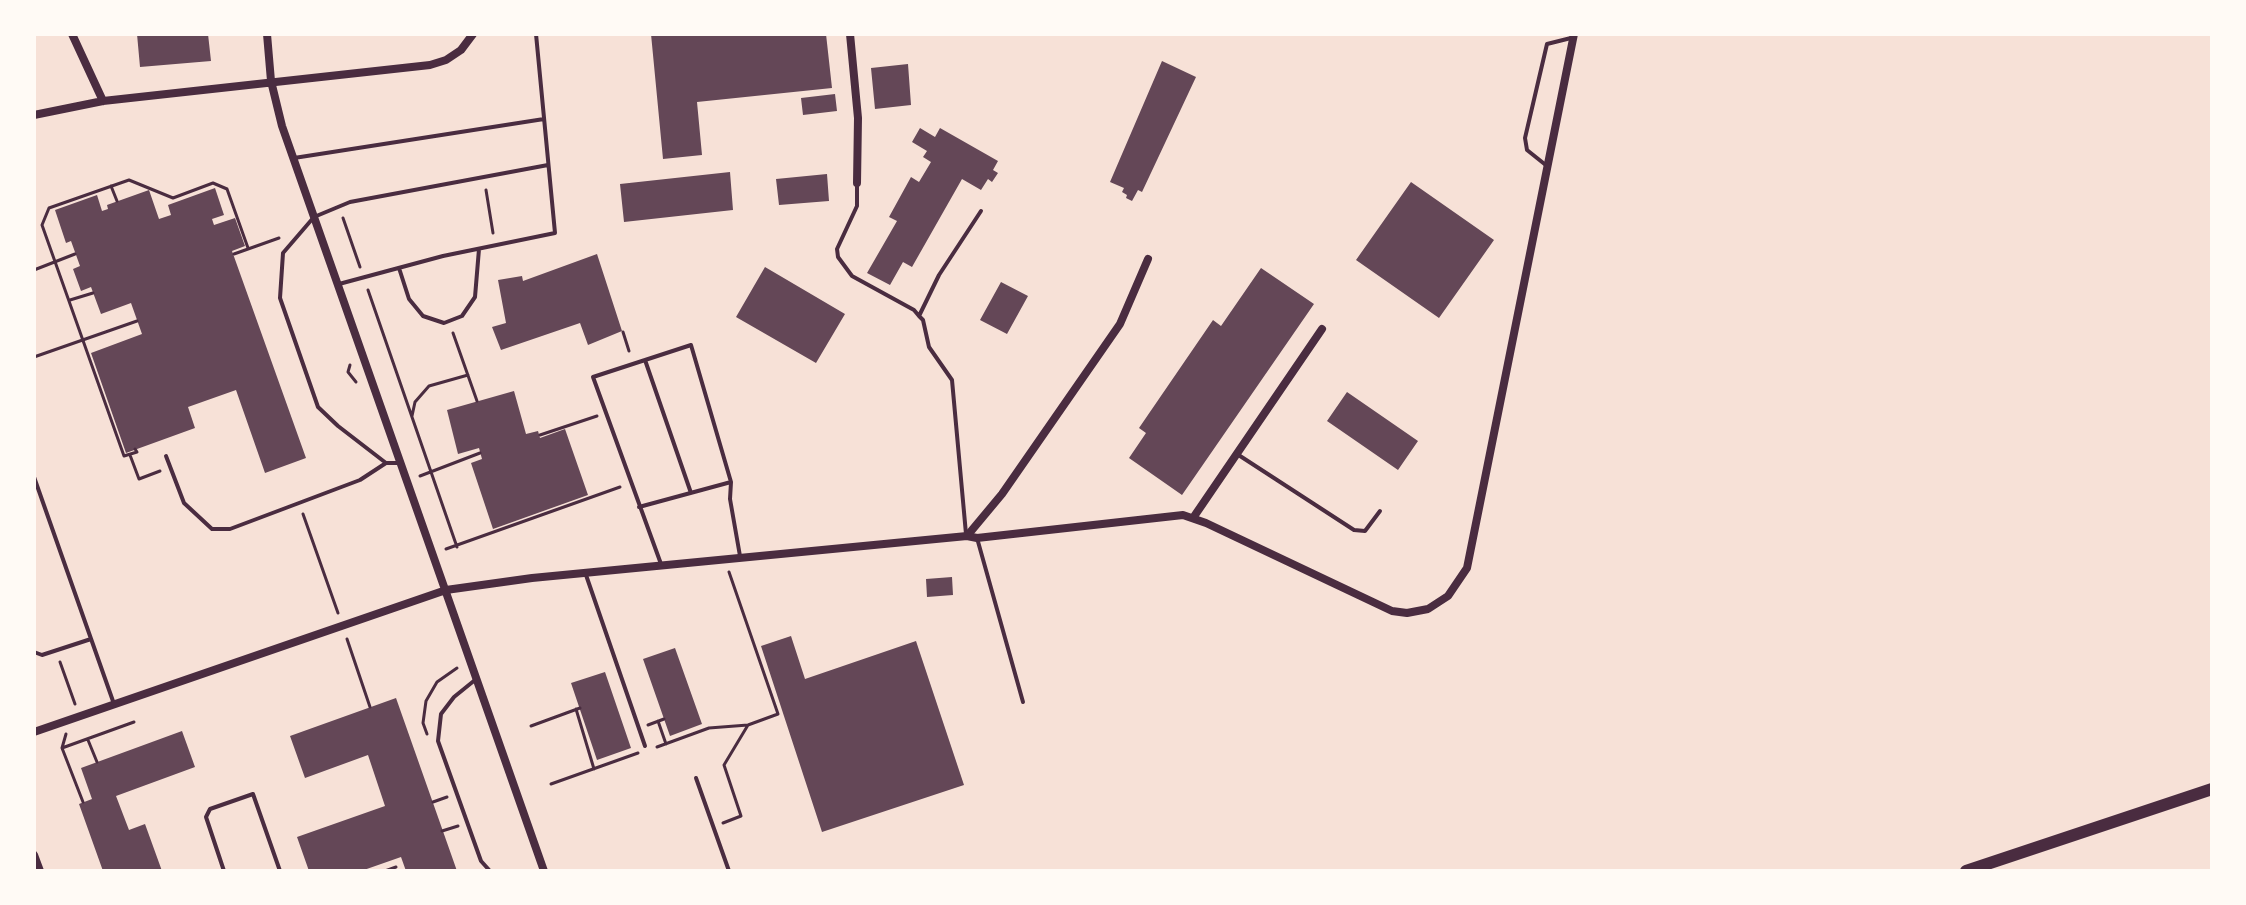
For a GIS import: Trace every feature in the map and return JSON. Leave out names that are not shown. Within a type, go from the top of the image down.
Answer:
[{"type":"main road","points":[[1966,871],[2212,789]]},
{"type":"street","points":[[72,34],[103,101]]},
{"type":"street","points":[[267,34],[271,81],[294,158],[544,871]]},
{"type":"street","points":[[34,115],[103,101],[430,65],[446,60],[461,50],[473,34]]},
{"type":"street","points":[[850,34],[858,118],[857,183]]},
{"type":"street","points":[[34,732],[446,590],[1183,515],[1392,611],[1418,612],[1439,604],[1455,588],[1467,568],[1574,36]]},
{"type":"street","points":[[967,536],[1002,494],[1113,335],[1148,259]]},
{"type":"street","points":[[1193,518],[1322,329]]},
{"type":"street","points":[[34,855],[40,871]]},
{"type":"lane","points":[[338,284],[555,233],[536,34]]},
{"type":"lane","points":[[1548,167],[1527,150],[1525,138],[1547,44],[1574,36]]},
{"type":"lane","points":[[294,158],[544,119]]},
{"type":"lane","points":[[386,463],[318,407],[280,298],[283,253],[314,217],[339,206],[548,165]]},
{"type":"lane","points":[[857,183],[857,206],[841,240],[838,257],[852,276],[914,310],[925,328],[929,347],[952,380],[967,536]]},
{"type":"lane","points":[[919,316],[939,275],[981,211]]},
{"type":"lane","points":[[399,268],[409,299],[423,316],[444,323],[462,316],[475,297],[479,249]]},
{"type":"lane","points":[[661,566],[593,377],[691,345],[731,482],[730,499],[741,559]]},
{"type":"lane","points":[[645,360],[691,493]]},
{"type":"lane","points":[[1237,454],[1354,530],[1365,531],[1380,511]]},
{"type":"lane","points":[[166,456],[184,503],[212,529],[230,529],[360,480],[386,463],[401,463]]},
{"type":"lane","points":[[34,477],[114,704]]},
{"type":"lane","points":[[639,507],[731,482]]},
{"type":"lane","points":[[977,538],[1023,702]]},
{"type":"lane","points":[[586,574],[645,746]]},
{"type":"lane","points":[[34,652],[42,655],[91,639]]},
{"type":"lane","points":[[477,679],[454,697],[441,714],[438,741],[481,861],[490,871]]},
{"type":"lane","points":[[696,778],[729,871]]},
{"type":"lane","points":[[224,871],[206,817],[210,809],[253,794],[280,871]]},
{"type":"path","points":[[135,449],[137,452],[124,456],[42,225],[49,208],[129,180],[173,198],[213,183],[227,189],[248,249]]},
{"type":"path","points":[[111,186],[117,201]]},
{"type":"path","points":[[339,206],[457,547]]},
{"type":"path","points":[[234,254],[302,230]]},
{"type":"path","points":[[34,270],[75,254]]},
{"type":"path","points":[[69,301],[93,293]]},
{"type":"path","points":[[34,357],[137,321]]},
{"type":"path","points":[[623,332],[633,364]]},
{"type":"path","points":[[346,353],[351,367],[348,372],[358,383]]},
{"type":"path","points":[[412,416],[415,402],[429,386],[468,375]]},
{"type":"path","points":[[540,435],[606,413]]},
{"type":"path","points":[[407,480],[480,453]]},
{"type":"path","points":[[130,455],[139,479],[171,467]]},
{"type":"path","points":[[432,550],[457,547],[631,483]]},
{"type":"path","points":[[299,503],[370,707]]},
{"type":"path","points":[[651,749],[709,728],[748,725],[778,714],[725,560]]},
{"type":"path","points":[[428,738],[423,723],[426,701],[437,682],[457,668]]},
{"type":"path","points":[[531,726],[578,708],[594,769]]},
{"type":"path","points":[[658,721],[666,744]]},
{"type":"path","points":[[62,748],[134,722]]},
{"type":"path","points":[[713,827],[741,816],[724,765],[748,725]]},
{"type":"path","points":[[88,739],[97,762]]},
{"type":"path","points":[[551,784],[637,754]]},
{"type":"path","points":[[433,802],[449,796]]},
{"type":"path","points":[[385,871],[396,867]]},
{"type":"building","points":[[137,34],[208,34],[211,61],[140,67]]},
{"type":"building","points":[[651,34],[826,34],[832,88],[697,102],[702,155],[663,159]]},
{"type":"building","points":[[1162,61],[1196,77],[1142,192],[1138,190],[1132,201],[1122,192],[1124,188],[1110,182]]},
{"type":"building","points":[[908,64],[911,105],[875,109],[871,68]]},
{"type":"building","points":[[835,94],[837,111],[803,115],[801,98]]},
{"type":"building","points":[[920,128],[935,137],[940,128],[998,161],[993,170],[998,173],[992,182],[988,179],[981,190],[962,179],[912,267],[903,262],[890,285],[867,273],[897,221],[889,217],[911,177],[919,182],[931,162],[923,157],[927,151],[912,142]]},
{"type":"building","points":[[730,172],[733,210],[624,222],[620,184]]},
{"type":"building","points":[[827,174],[829,201],[779,205],[776,179]]},
{"type":"building","points":[[1411,182],[1494,240],[1439,318],[1356,260]]},
{"type":"building","points":[[215,188],[224,215],[212,219],[214,225],[235,218],[245,246],[232,251],[306,458],[265,473],[236,390],[188,407],[195,428],[126,453],[91,353],[142,334],[131,303],[101,314],[91,287],[81,291],[73,269],[80,266],[71,241],[66,243],[55,210],[97,195],[102,211],[108,209],[107,205],[149,190],[159,219],[171,215],[168,205]]},
{"type":"building","points":[[597,254],[622,331],[588,345],[580,323],[501,350],[492,327],[506,323],[498,280],[522,276],[523,281]]},
{"type":"building","points":[[765,267],[845,314],[816,363],[736,317]]},
{"type":"building","points":[[1261,268],[1314,304],[1182,495],[1129,458],[1146,433],[1139,428],[1213,320],[1221,326]]},
{"type":"building","points":[[1001,282],[1028,296],[1007,334],[980,320]]},
{"type":"building","points":[[514,391],[526,434],[538,431],[540,438],[565,429],[588,495],[493,529],[471,463],[482,459],[479,448],[458,454],[447,410]]},
{"type":"building","points":[[1347,392],[1418,441],[1398,470],[1327,421]]},
{"type":"building","points":[[952,577],[953,595],[927,597],[926,579]]},
{"type":"building","points":[[791,636],[805,679],[916,641],[964,785],[822,832],[761,646]]},
{"type":"building","points":[[675,648],[702,724],[670,736],[643,659]]},
{"type":"building","points":[[605,672],[631,748],[597,760],[571,683]]},
{"type":"building","points":[[396,698],[457,871],[406,871],[401,857],[361,871],[309,871],[297,837],[385,806],[368,755],[305,778],[290,736]]},
{"type":"building","points":[[182,731],[195,767],[116,796],[129,830],[145,824],[162,871],[103,871],[79,804],[92,799],[81,768]]}]
